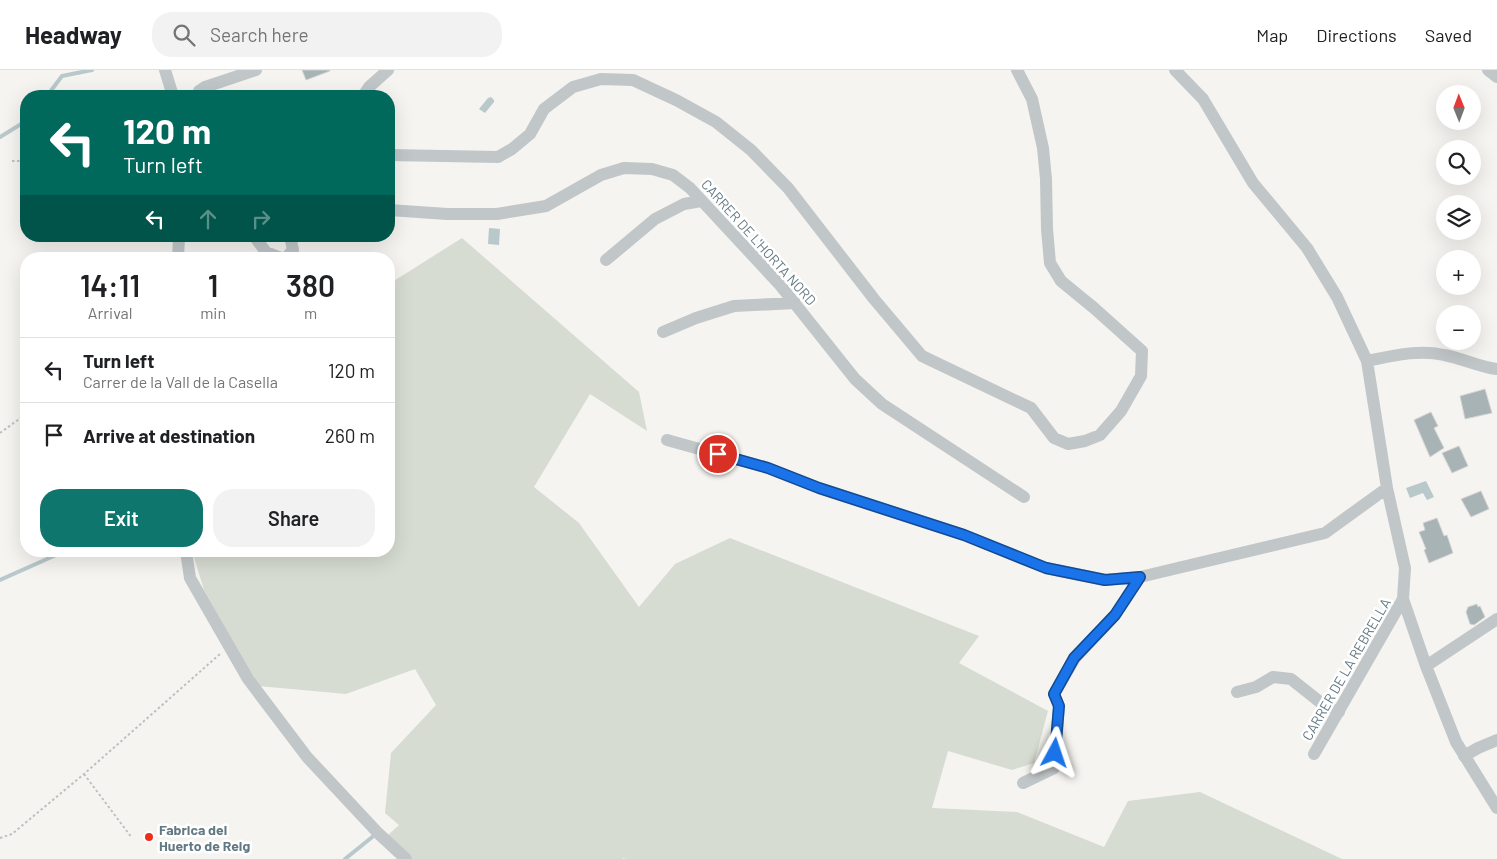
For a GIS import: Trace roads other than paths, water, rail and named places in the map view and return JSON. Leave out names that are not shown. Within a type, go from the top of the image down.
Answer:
[{"type":"street","points":[[166,70],[171,90]]},
{"type":"street","points":[[200,90],[234,73],[256,70]]},
{"type":"street","points":[[367,90],[388,70]]},
{"type":"street","points":[[395,155],[498,157],[512,150],[530,134],[544,109],[573,87],[601,80],[633,80],[676,100],[716,122],[751,150],[788,188],[874,299],[922,356],[1031,408],[1054,438],[1068,444],[1085,441],[1100,435],[1121,411],[1141,376],[1142,351],[1061,281],[1050,263],[1043,148],[1032,99],[1017,70]]},
{"type":"street","points":[[1176,70],[1203,99],[1253,183],[1306,248],[1337,296],[1367,361],[1388,488],[1405,568],[1403,599],[1426,666],[1456,742],[1497,808]]},
{"type":"street","points":[[1488,70],[1497,77]]},
{"type":"street","name":"CARRER DE L'HORTA NORD","points":[[395,210],[447,214],[497,214],[546,206],[601,175],[624,168],[652,170],[673,176],[690,188],[760,263],[855,379],[882,404],[1024,497]]},
{"type":"street","points":[[606,260],[655,219],[684,204],[701,201]]},
{"type":"street","points":[[663,332],[696,318],[734,306],[794,303]]},
{"type":"street","points":[[1367,361],[1415,352],[1444,355],[1483,367],[1497,369]]},
{"type":"street","points":[[667,440],[768,468],[819,488],[964,535],[1046,568],[1105,580],[1140,577],[1325,533],[1388,488]]},
{"type":"street","points":[[187,557],[190,578],[248,679],[307,757],[378,833],[406,859]]},
{"type":"street","points":[[1023,783],[1054,768],[1059,706],[1054,694],[1074,658],[1115,615],[1140,577]]},
{"type":"street","name":"CARRER DE LA REBRELLA","points":[[1314,754],[1403,599]]},
{"type":"street","points":[[1426,666],[1497,618]]},
{"type":"street","points":[[1236,692],[1256,687],[1273,677],[1291,679],[1325,706],[1338,712]]},
{"type":"street","points":[[1464,756],[1497,740]]},
{"type":"waterway","points":[[52,90],[62,76],[92,70]]},
{"type":"waterway","points":[[0,137],[20,125]]},
{"type":"waterway","points":[[0,580],[52,557]]},
{"type":"waterway","points":[[345,859],[376,834]]},
{"type":"place","name":"Fabrica del Huerto de Reig","points":[[149,837]]}]
